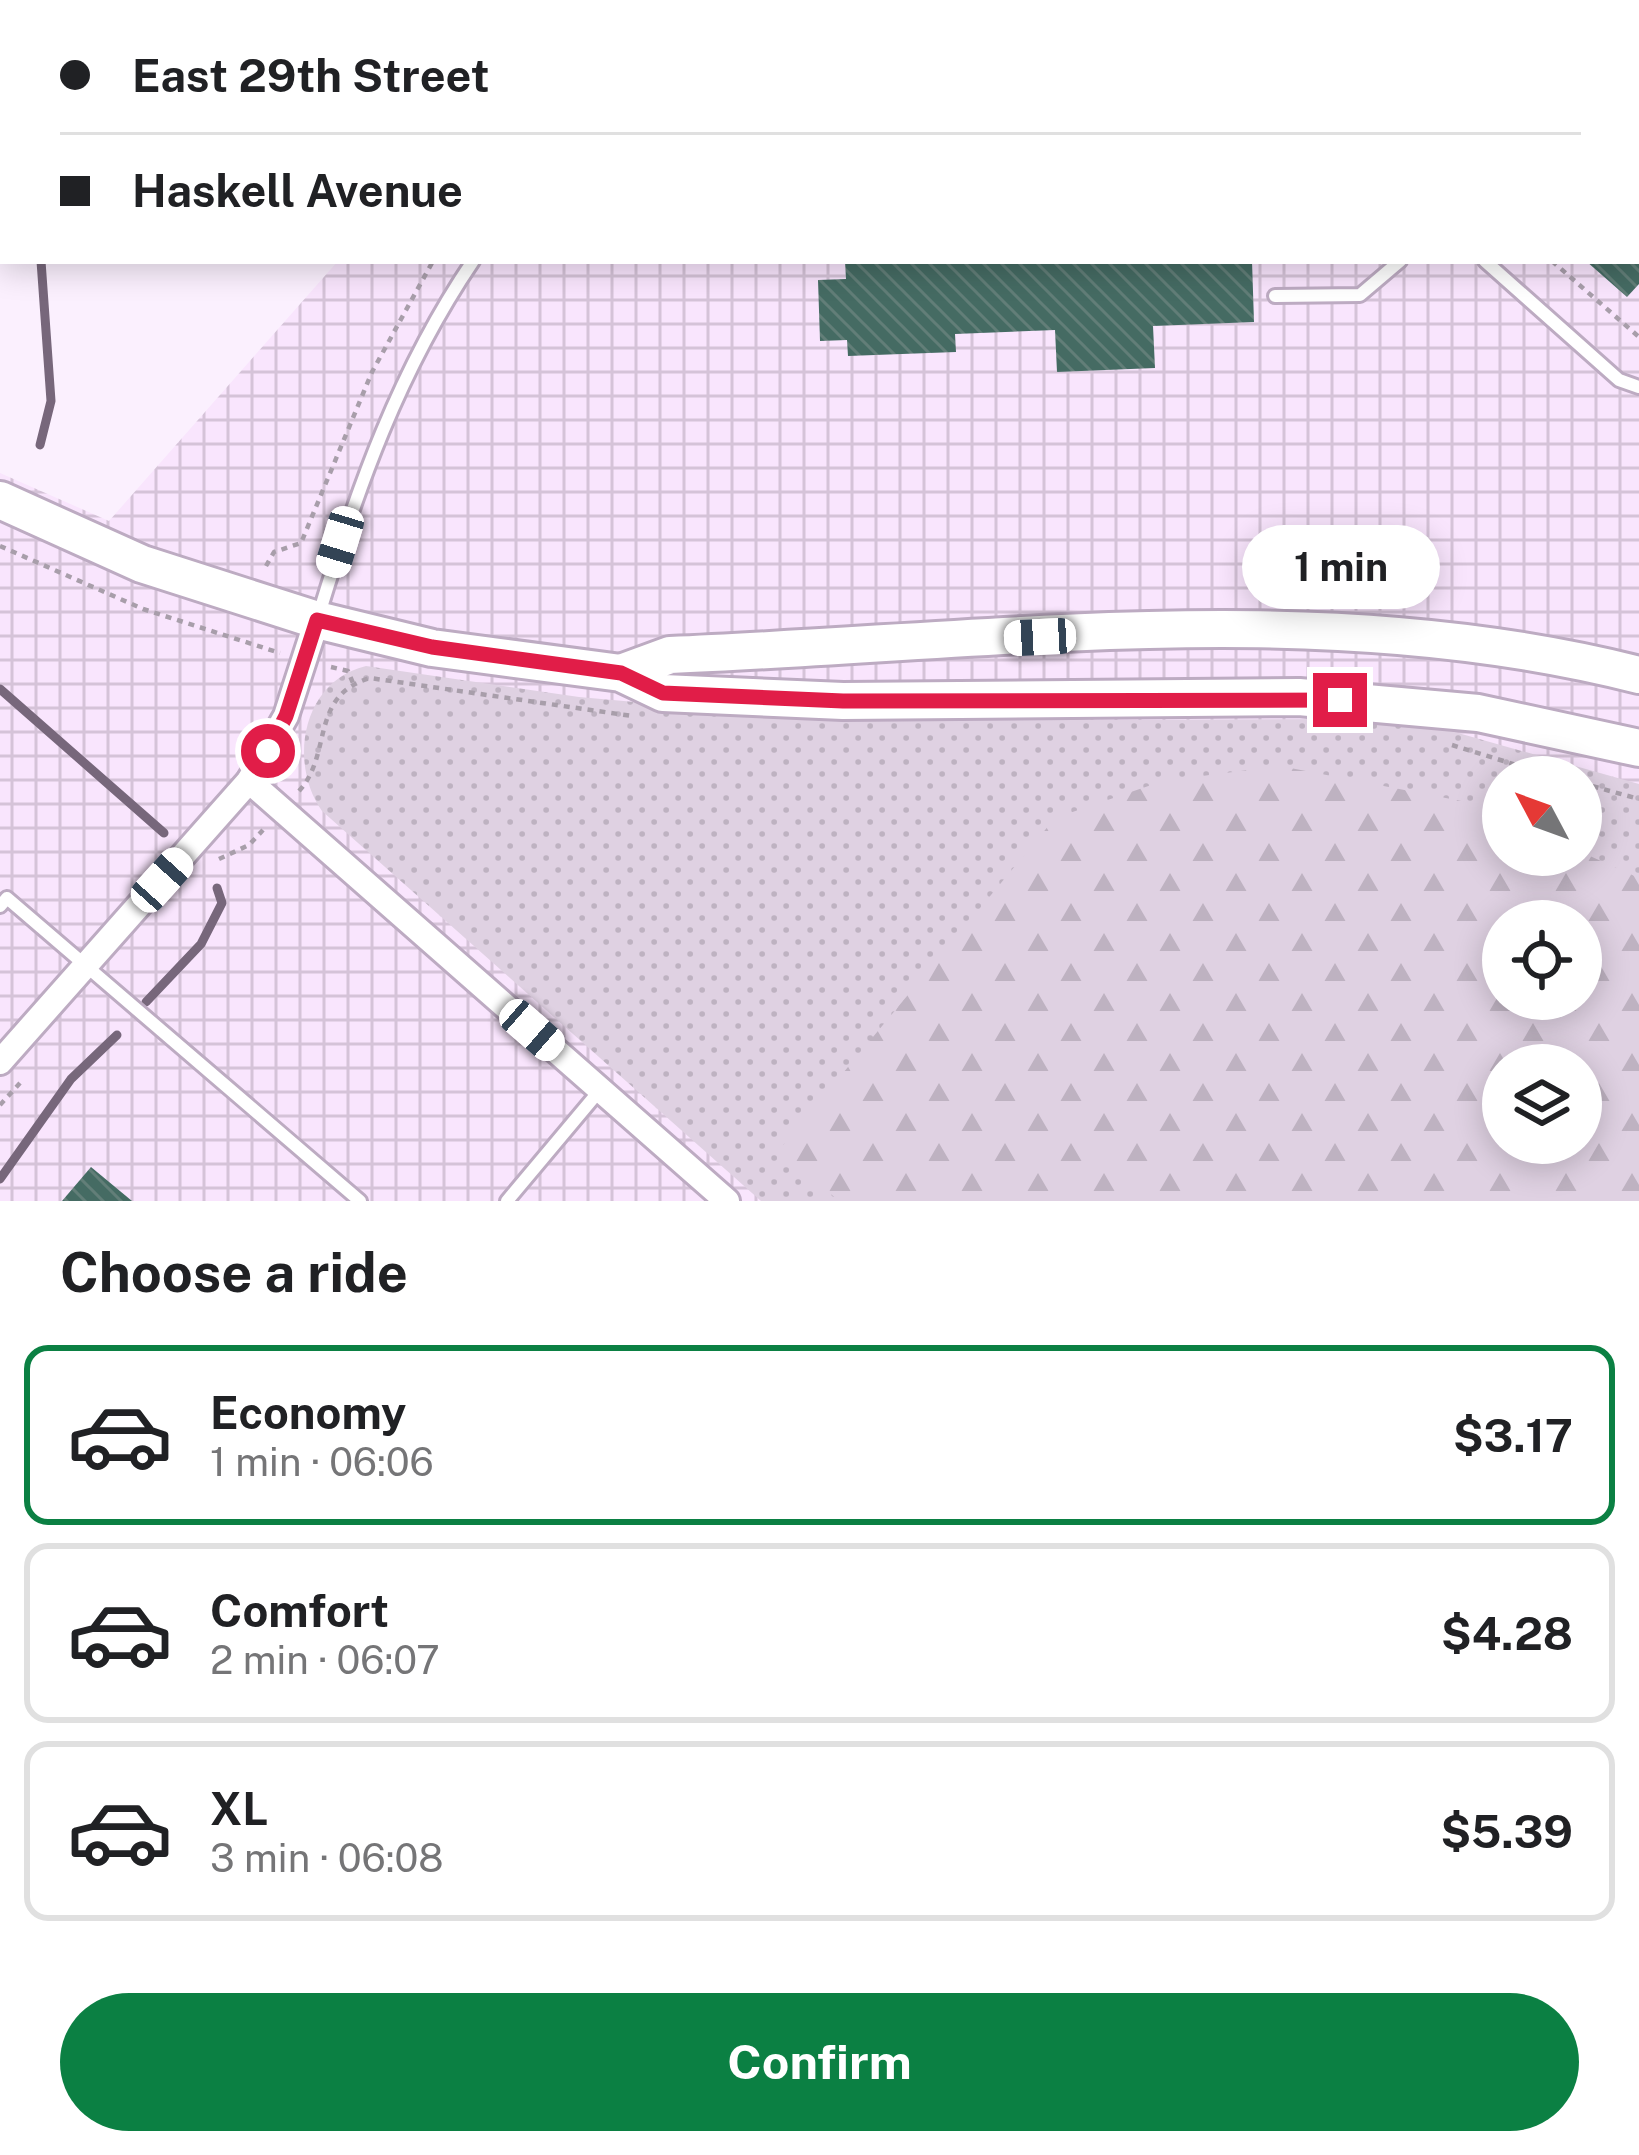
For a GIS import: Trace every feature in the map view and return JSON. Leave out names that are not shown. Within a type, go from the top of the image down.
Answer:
[{"type":"main road","points":[[0,500],[142,564],[317,620],[432,647],[621,673],[663,693],[770,700],[1298,698],[1424,705],[1639,748]]},
{"type":"main road","points":[[621,673],[670,655],[1194,627],[1301,627],[1489,645],[1639,675]]},
{"type":"street","points":[[0,1062],[249,781],[286,716],[317,620]]},
{"type":"street","points":[[249,781],[727,1201]]},
{"type":"lane","points":[[317,620],[348,517],[394,400],[471,264]]},
{"type":"lane","points":[[1275,296],[1360,295],[1396,264]]},
{"type":"lane","points":[[1488,264],[1619,380],[1639,387]]},
{"type":"lane","points":[[0,906],[7,898],[360,1201]]},
{"type":"lane","points":[[507,1201],[600,1090]]},
{"type":"path","points":[[266,566],[274,552],[302,544],[357,403],[432,264]]},
{"type":"path","points":[[1555,264],[1639,337]]},
{"type":"path","points":[[0,546],[143,609],[305,660]]},
{"type":"path","points":[[309,780],[325,718],[341,692],[353,683],[348,671]]},
{"type":"path","points":[[1602,789],[1639,799]]},
{"type":"path","points":[[205,874],[229,850],[254,839]]},
{"type":"path","points":[[0,1105],[30,1071]]},
{"type":"shaded area","points":[[335,264],[1639,264],[1639,1201],[0,1201],[0,473],[109,521]]},
{"type":"green space","points":[[366,666],[579,697],[702,708],[943,711],[1094,720],[1364,719],[1444,729],[1540,756],[1482,756],[1482,876],[1602,876],[1602,774],[1639,784],[1639,1201],[761,1201],[322,811],[312,792],[304,748],[307,726],[327,688]]},
{"type":"green space","points":[[1280,766],[1482,805],[1482,876],[1602,876],[1602,861],[1639,878],[1639,1201],[839,1201],[779,1150],[1055,818],[1163,781]]},
{"type":"building","points":[[845,264],[1252,264],[1254,322],[1153,326],[1155,368],[1057,372],[1055,330],[955,334],[956,352],[848,356],[847,340],[820,341],[818,280],[846,279]]},
{"type":"building","points":[[1589,264],[1639,264],[1639,284],[1627,297]]},
{"type":"building","points":[[91,1167],[132,1201],[62,1201]]},
{"type":"waterway","points":[[40,445],[51,401],[41,264]]},
{"type":"waterway","points":[[0,689],[164,833]]},
{"type":"waterway","points":[[146,1002],[201,944],[222,903],[217,888]]},
{"type":"waterway","points":[[0,1179],[71,1079],[117,1035]]},
{"type":"route","points":[[268,751],[286,716],[317,620],[432,647],[621,673],[663,693],[843,701],[1340,700]]}]
